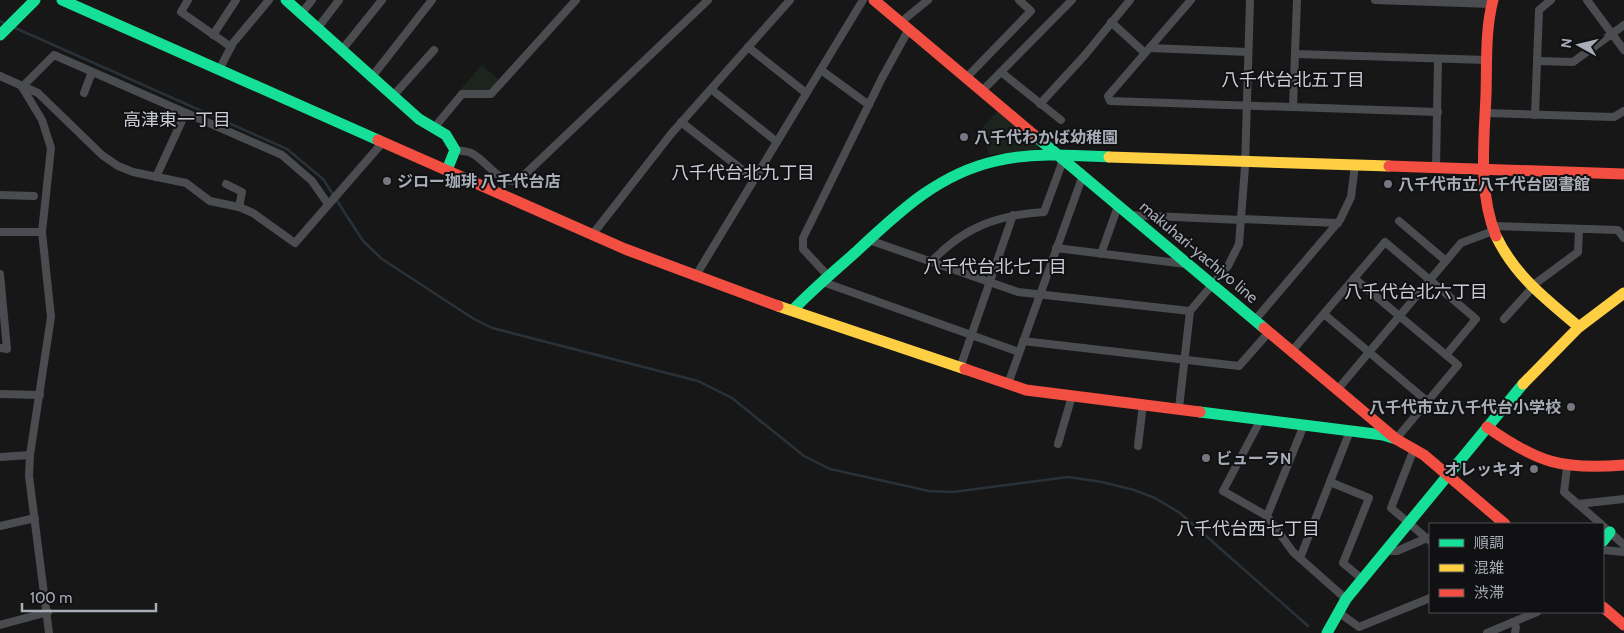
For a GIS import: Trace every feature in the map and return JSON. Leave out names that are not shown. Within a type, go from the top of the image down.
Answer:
[{"type":"street","points":[[2,32],[35,0]]},
{"type":"street","points":[[62,0],[592,235],[695,276],[1026,390],[1179,408],[1396,439],[1458,366],[1354,278]]},
{"type":"street","points":[[188,0],[181,12],[231,47]]},
{"type":"street","points":[[213,35],[236,0]]},
{"type":"street","points":[[219,70],[231,47],[269,0]]},
{"type":"street","points":[[286,0],[419,119],[446,135],[455,150],[472,154],[489,169],[510,181],[519,180],[708,0]]},
{"type":"street","points":[[301,14],[312,0]]},
{"type":"street","points":[[317,29],[340,0]]},
{"type":"street","points":[[341,51],[382,0]]},
{"type":"street","points":[[371,78],[432,0]]},
{"type":"street","points":[[434,128],[462,94],[491,94],[576,0]]},
{"type":"street","points":[[592,235],[681,122],[790,0]]},
{"type":"street","points":[[695,276],[863,0]]},
{"type":"street","name":"makuhari-yachiyo line","points":[[874,0],[1062,156],[1118,206],[1396,439],[1414,449],[1447,474],[1504,523]]},
{"type":"street","points":[[928,0],[905,25],[869,105],[803,238],[803,249],[826,279],[1019,352]]},
{"type":"street","points":[[983,90],[1072,0]]},
{"type":"street","points":[[1040,104],[1130,0]]},
{"type":"street","points":[[1190,0],[1108,96],[1110,101],[1438,112]]},
{"type":"street","points":[[1179,408],[1190,311],[1235,255],[1239,244],[1245,162],[1250,0]]},
{"type":"street","points":[[1294,107],[1298,0]]},
{"type":"street","points":[[1375,0],[1493,2],[1488,60],[1484,170],[1484,194],[1492,228],[1508,260],[1520,275],[1580,327]]},
{"type":"street","points":[[1535,115],[1539,10],[1551,0]]},
{"type":"street","points":[[1587,0],[1624,50]]},
{"type":"street","points":[[967,77],[1031,11],[1025,2]]},
{"type":"street","points":[[1110,22],[1147,51],[1248,52]]},
{"type":"street","points":[[1537,61],[1573,62],[1624,25]]},
{"type":"street","points":[[748,47],[806,93]]},
{"type":"street","points":[[392,96],[434,50]]},
{"type":"street","points":[[1296,54],[1488,60]]},
{"type":"street","points":[[22,87],[54,55],[282,155],[312,181],[330,202]]},
{"type":"street","points":[[1436,168],[1438,59]]},
{"type":"street","points":[[820,70],[869,105]]},
{"type":"street","points":[[84,93],[92,72]]},
{"type":"street","points":[[1001,72],[1061,120]]},
{"type":"street","points":[[0,76],[38,94],[110,161],[133,172],[186,183],[210,201],[239,207],[253,213],[295,243],[383,142]]},
{"type":"street","points":[[22,87],[42,120],[51,148],[42,232],[42,252],[51,307],[40,395],[30,454],[29,476],[50,633]]},
{"type":"street","points":[[710,89],[777,142]]},
{"type":"street","points":[[1486,113],[1614,117],[1624,110]]},
{"type":"street","points":[[156,177],[185,114]]},
{"type":"street","points":[[681,122],[754,179]]},
{"type":"street","points":[[447,170],[455,150]]},
{"type":"street","points":[[931,262],[955,239],[986,222],[1013,215],[1044,212],[1061,166],[1062,156]]},
{"type":"street","points":[[794,310],[922,193],[968,168],[1004,158],[1062,156],[1624,174]]},
{"type":"street","points":[[1255,320],[1338,223],[1347,209],[1351,197],[1355,165]]},
{"type":"street","points":[[1008,384],[1083,175]]},
{"type":"street","points":[[226,184],[242,192],[239,207]]},
{"type":"street","points":[[0,195],[34,196]]},
{"type":"street","points":[[1100,254],[1118,206]]},
{"type":"street","points":[[960,368],[1013,215]]},
{"type":"street","points":[[1129,215],[1338,223]]},
{"type":"street","points":[[1399,221],[1446,261]]},
{"type":"street","points":[[1338,389],[1461,242],[1492,228],[1618,230],[1624,238]]},
{"type":"street","points":[[1504,319],[1533,287],[1578,252],[1579,229]]},
{"type":"street","points":[[0,232],[42,232]]},
{"type":"street","points":[[869,240],[1018,292],[1190,311]]},
{"type":"street","points":[[1292,351],[1385,242],[1476,319],[1446,355]]},
{"type":"street","points":[[1056,248],[1189,264]]},
{"type":"street","points":[[0,274],[7,349],[0,348]]},
{"type":"street","points":[[1327,633],[1346,599],[1447,474],[1546,359],[1580,327],[1624,293]]},
{"type":"street","points":[[1324,314],[1428,402]]},
{"type":"street","points":[[1023,341],[1239,366],[1269,332]]},
{"type":"street","points":[[0,394],[40,395]]},
{"type":"street","points":[[1058,444],[1072,396]]},
{"type":"street","points":[[1138,446],[1143,404]]},
{"type":"street","points":[[1261,419],[1223,491],[1267,516],[1300,558],[1346,599]]},
{"type":"street","points":[[1267,516],[1304,425]]},
{"type":"street","points":[[1487,427],[1535,458],[1567,467],[1587,469],[1624,466]]},
{"type":"street","points":[[1300,558],[1350,431]]},
{"type":"street","points":[[1384,552],[1397,550],[1429,539],[1391,508],[1414,449]]},
{"type":"street","points":[[0,457],[30,454]]},
{"type":"street","points":[[1567,467],[1564,492],[1596,523]]},
{"type":"street","points":[[1330,482],[1369,498],[1343,563],[1362,579]]},
{"type":"street","points":[[1578,504],[1624,499]]},
{"type":"street","points":[[0,526],[35,518]]},
{"type":"street","points":[[1604,531],[1624,545]]},
{"type":"street","points":[[1604,550],[1624,552]]},
{"type":"street","points":[[1338,612],[1359,627],[1429,598]]},
{"type":"street","points":[[1604,608],[1624,625]]},
{"type":"street","points":[[0,625],[48,612]]},
{"type":"street","points":[[1515,613],[1522,618]]},
{"type":"street","points":[[1487,633],[1498,630],[1534,613]]},
{"type":"street","points":[[1513,622],[1516,627],[1515,633]]},
{"type":"shaded area","points":[[482,65],[499,80],[489,90],[459,91]]},
{"type":"shaded area","points":[[998,111],[1040,145],[1039,149],[989,155],[981,129]]},
{"type":"waterway","points":[[0,21],[6,24]]},
{"type":"waterway","points":[[13,27],[287,149],[323,179],[363,241],[382,259],[474,319],[492,328],[698,381],[732,398],[804,456],[830,469],[929,491],[953,492],[1068,477],[1102,482],[1134,490],[1155,498],[1180,513],[1308,626]]},
{"type":"traffic: fast","points":[[0,35],[35,0]]},
{"type":"traffic: fast","points":[[62,0],[378,140]]},
{"type":"traffic: fast","points":[[286,0],[419,119],[446,135],[455,150],[447,170]]},
{"type":"traffic: fast","points":[[1034,135],[1264,328]]},
{"type":"traffic: fast","points":[[793,310],[888,222],[920,196],[956,175],[996,161],[1024,156],[1109,157]]},
{"type":"traffic: fast","points":[[1327,633],[1346,599],[1523,384]]},
{"type":"traffic: fast","points":[[1200,412],[1383,435],[1396,439]]},
{"type":"traffic: fast","points":[[1604,540],[1610,532]]},
{"type":"traffic: slow","points":[[1109,157],[1389,166]]},
{"type":"traffic: slow","points":[[1496,236],[1512,263],[1532,286],[1579,327]]},
{"type":"traffic: slow","points":[[1523,384],[1579,327],[1624,293]]},
{"type":"traffic: slow","points":[[778,306],[965,369]]},
{"type":"traffic: jam","points":[[874,0],[1034,135]]},
{"type":"traffic: jam","points":[[1493,0],[1488,35],[1484,184],[1490,219],[1496,236]]},
{"type":"traffic: jam","points":[[378,140],[625,249],[778,306]]},
{"type":"traffic: jam","points":[[1389,166],[1624,174]]},
{"type":"traffic: jam","points":[[1264,328],[1396,439],[1424,455],[1504,523]]},
{"type":"traffic: jam","points":[[965,369],[1026,390],[1200,412]]},
{"type":"traffic: jam","points":[[1487,427],[1521,449],[1551,461],[1567,465],[1584,466],[1624,465]]},
{"type":"traffic: jam","points":[[1604,608],[1624,625]]},
{"type":"place","name":"八千代わかば幼稚園","points":[[964,137]]},
{"type":"place","name":"ジロー珈琲 八千代台店","points":[[387,181]]},
{"type":"place","name":"八千代市立八千代台図書館","points":[[1388,184]]},
{"type":"place","name":"八千代市立八千代台小学校","points":[[1571,407]]},
{"type":"place","name":"ビューラN","points":[[1206,458]]},
{"type":"place","name":"オレッキオ","points":[[1534,469]]},
{"type":"district","name":"八千代台北五丁目","points":[[1293,80]]},
{"type":"district","name":"高津東一丁目","points":[[177,120]]},
{"type":"district","name":"八千代台北九丁目","points":[[743,173]]},
{"type":"district","name":"八千代台北七丁目","points":[[995,267]]},
{"type":"district","name":"八千代台北六丁目","points":[[1416,292]]},
{"type":"district","name":"八千代台西七丁目","points":[[1248,529]]}]
